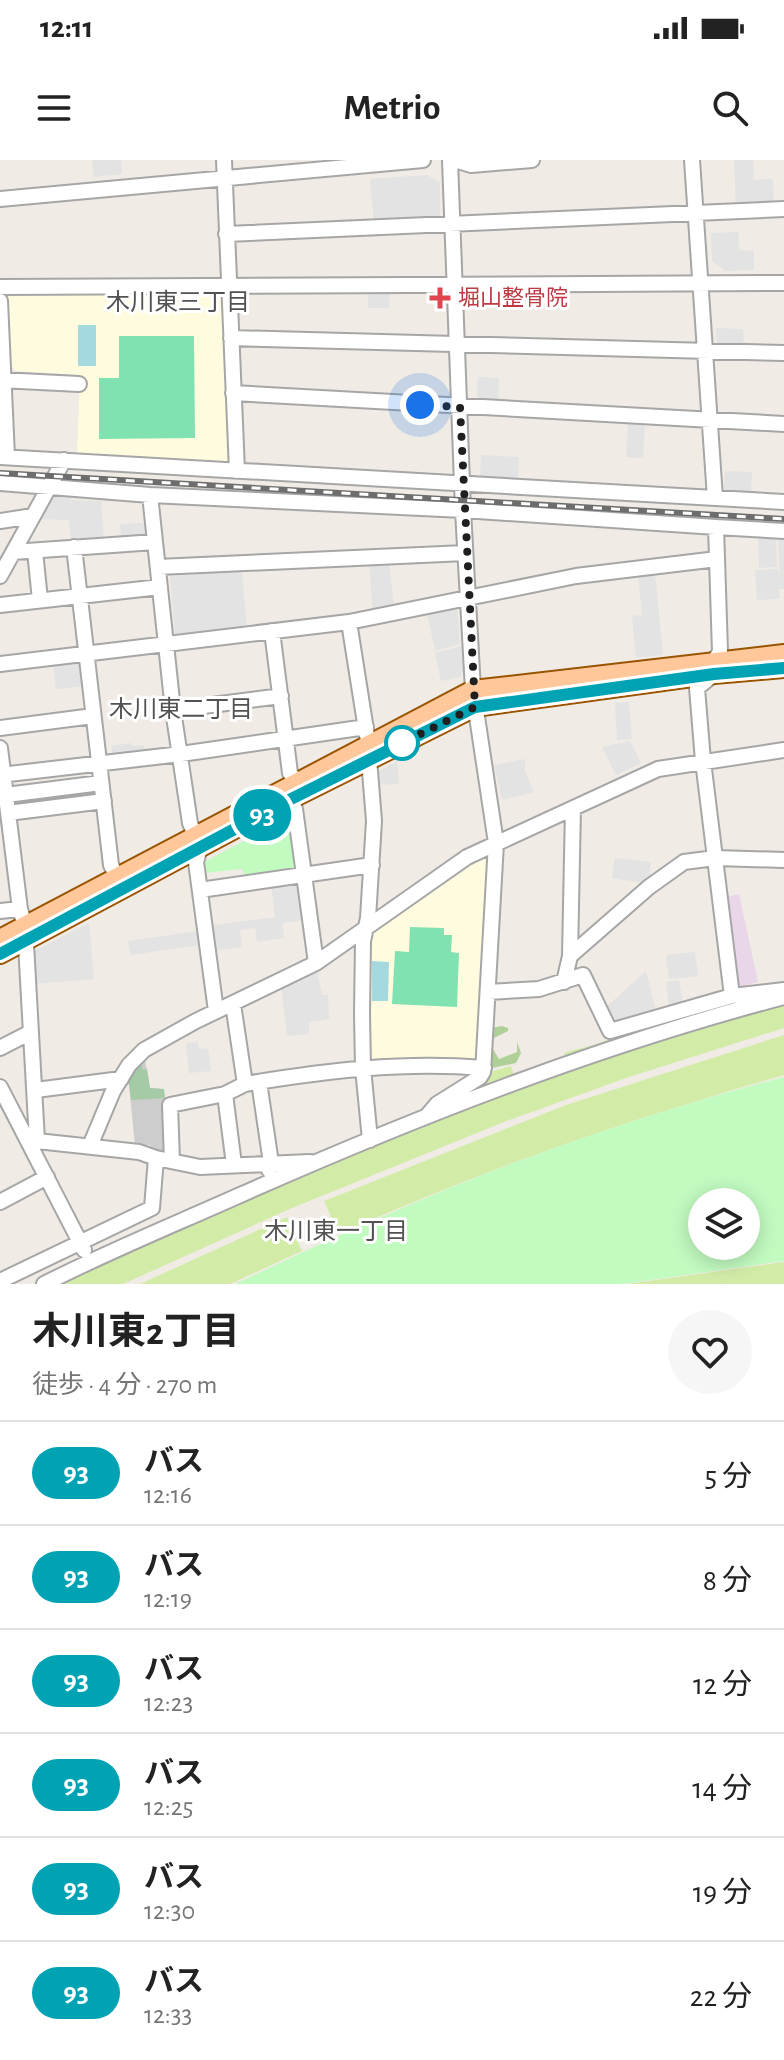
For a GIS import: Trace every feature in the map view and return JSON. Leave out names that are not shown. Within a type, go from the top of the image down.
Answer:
[{"type":"main road","points":[[0,954],[24,925],[197,842],[296,781],[368,743],[474,698],[714,668],[784,654]]},
{"type":"main road","points":[[714,668],[784,668]]},
{"type":"main road","points":[[0,939],[117,877],[289,800],[368,743]]},
{"type":"street","points":[[224,160],[237,471]]},
{"type":"street","points":[[0,199],[224,179],[319,166],[423,160]]},
{"type":"street","points":[[426,1117],[437,1104],[480,1077],[484,1068],[496,843],[474,698],[463,510],[452,160],[471,165],[532,160]]},
{"type":"street","points":[[692,160],[715,498]]},
{"type":"street","points":[[226,234],[784,209]]},
{"type":"street","points":[[0,287],[784,283]]},
{"type":"street","points":[[0,301],[3,457],[784,502]]},
{"type":"street","points":[[231,338],[784,353]]},
{"type":"street","points":[[2,380],[79,384]]},
{"type":"street","points":[[233,393],[784,424]]},
{"type":"street","points":[[0,576],[64,460]]},
{"type":"street","points":[[0,483],[150,495],[463,510],[784,531]]},
{"type":"street","points":[[150,495],[173,710],[190,823],[197,842],[196,862],[216,1011]]},
{"type":"street","points":[[0,521],[33,516]]},
{"type":"street","points":[[716,527],[720,652],[714,668],[697,688],[732,996]]},
{"type":"street","points":[[13,552],[155,542]]},
{"type":"street","points":[[74,547],[111,865],[117,877]]},
{"type":"street","points":[[35,551],[40,600]]},
{"type":"street","points":[[158,567],[465,553]]},
{"type":"street","points":[[0,664],[349,622],[576,576],[717,559]]},
{"type":"street","points":[[0,605],[160,587]]},
{"type":"street","points":[[349,622],[368,743],[374,821],[368,918],[364,930],[363,1068],[370,1140]]},
{"type":"street","points":[[272,631],[290,773],[296,781]]},
{"type":"street","points":[[173,710],[281,696]]},
{"type":"street","points":[[0,728],[93,716]]},
{"type":"street","points":[[2,775],[287,738],[368,743]]},
{"type":"street","points":[[0,748],[6,795],[8,871],[24,925],[36,1090],[34,1144]]},
{"type":"street","points":[[90,1146],[99,1120],[121,1079],[144,1050],[316,963],[467,857],[658,769],[784,750]]},
{"type":"street","points":[[6,795],[101,783]]},
{"type":"street","points":[[289,800],[295,809],[316,963]]},
{"type":"street","points":[[6,821],[104,801]]},
{"type":"street","points":[[564,982],[570,956],[573,808]]},
{"type":"street","points":[[570,956],[649,887],[684,862],[715,858],[784,860]]},
{"type":"street","points":[[200,890],[372,865]]},
{"type":"street","points":[[0,911],[24,925]]},
{"type":"street","points":[[488,992],[527,991],[583,975],[610,1031],[732,996],[784,990]]},
{"type":"street","points":[[44,1284],[318,1161],[426,1117],[645,1039],[784,997]]},
{"type":"street","points":[[233,1004],[271,1163],[269,1174],[254,1182],[243,1194]]},
{"type":"street","points":[[0,1048],[31,1032]]},
{"type":"street","points":[[172,1161],[170,1105],[225,1094],[252,1083],[363,1068],[411,1064],[484,1068]]},
{"type":"street","points":[[36,1090],[121,1079]]},
{"type":"street","points":[[1,1090],[34,1144],[89,1262]]},
{"type":"street","points":[[225,1094],[234,1165]]},
{"type":"street","points":[[0,1122],[15,1115]]},
{"type":"street","points":[[34,1144],[139,1152],[200,1167],[318,1161]]},
{"type":"street","points":[[0,1281],[152,1208],[156,1158]]},
{"type":"street","points":[[0,1202],[47,1177]]},
{"type":"shaded area","points":[[92,160],[121,160],[122,174],[94,177]]},
{"type":"shaded area","points":[[734,160],[753,160],[754,180],[773,179],[774,205],[736,207]]},
{"type":"shaded area","points":[[427,175],[440,183],[440,220],[374,224],[370,179]]},
{"type":"shaded area","points":[[738,232],[739,250],[754,251],[754,270],[725,271],[712,261],[711,233]]},
{"type":"shaded area","points":[[14,291],[222,294],[231,458],[225,462],[77,455],[80,375],[16,371],[11,366],[8,296]]},
{"type":"shaded area","points":[[368,291],[390,291],[389,308],[368,308]]},
{"type":"shaded area","points":[[716,328],[743,329],[744,347],[717,344]]},
{"type":"shaded area","points":[[478,377],[499,378],[498,404],[483,403],[477,395]]},
{"type":"shaded area","points":[[628,424],[645,425],[643,458],[626,457]]},
{"type":"shaded area","points":[[481,455],[519,457],[518,482],[480,480]]},
{"type":"shaded area","points":[[725,471],[752,472],[751,495],[730,494],[724,489]]},
{"type":"shaded area","points":[[52,493],[70,493],[71,500],[101,501],[104,540],[71,543],[69,520],[38,519]]},
{"type":"shaded area","points":[[148,523],[148,537],[121,539],[120,524]]},
{"type":"shaded area","points":[[758,534],[776,535],[777,567],[759,568]]},
{"type":"shaded area","points":[[778,539],[784,539],[784,589],[779,589],[780,599],[757,600],[755,570],[778,569],[780,579]]},
{"type":"shaded area","points":[[369,564],[389,564],[394,607],[373,613]]},
{"type":"shaded area","points":[[242,571],[247,629],[175,635],[170,576]]},
{"type":"shaded area","points":[[655,572],[663,655],[636,658],[632,616],[642,615],[638,574]]},
{"type":"shaded area","points":[[457,606],[460,644],[435,651],[427,612]]},
{"type":"shaded area","points":[[461,646],[463,671],[460,677],[441,681],[435,653]]},
{"type":"shaded area","points":[[82,659],[85,686],[56,689],[53,662]]},
{"type":"shaded area","points":[[629,702],[632,739],[617,740],[615,703]]},
{"type":"shaded area","points":[[630,741],[641,763],[616,775],[602,747]]},
{"type":"shaded area","points":[[131,743],[132,746],[144,745],[146,753],[113,758],[111,746]]},
{"type":"shaded area","points":[[525,759],[525,771],[534,792],[502,800],[494,765]]},
{"type":"shaded area","points":[[397,761],[399,784],[376,785],[375,773]]},
{"type":"shaded area","points":[[489,854],[479,1063],[366,1066],[365,938]]},
{"type":"shaded area","points":[[615,858],[651,862],[649,884],[612,878]]},
{"type":"shaded area","points":[[299,880],[304,920],[282,923],[284,938],[257,942],[255,928],[240,930],[242,947],[213,951],[209,926],[275,917],[271,883]]},
{"type":"shaded area","points":[[739,894],[758,982],[741,987],[737,984],[726,897]]},
{"type":"shaded area","points":[[89,923],[94,979],[34,984],[32,952]]},
{"type":"shaded area","points":[[198,931],[201,945],[130,955],[128,941]]},
{"type":"shaded area","points":[[695,952],[698,976],[669,979],[666,955]]},
{"type":"shaded area","points":[[317,969],[322,995],[328,995],[329,1019],[309,1022],[309,1034],[287,1036],[281,985]]},
{"type":"shaded area","points":[[646,971],[656,1011],[610,1026],[604,1009]]},
{"type":"shaded area","points":[[679,980],[683,1004],[669,1007],[666,982]]},
{"type":"shaded area","points":[[198,1042],[199,1049],[208,1048],[211,1071],[189,1073],[186,1043]]},
{"type":"shaded area","points":[[145,1059],[150,1088],[164,1089],[167,1157],[159,1155],[150,1145],[135,1146],[129,1084],[125,1081]]},
{"type":"green space","points":[[119,336],[194,336],[195,438],[99,439],[99,378],[119,378]]},
{"type":"green space","points":[[293,815],[300,870],[245,877],[242,869],[205,873],[204,862]]},
{"type":"green space","points":[[410,927],[444,928],[444,935],[452,935],[451,952],[459,953],[457,1007],[392,1004],[395,951],[409,952]]},
{"type":"green space","points":[[765,994],[452,1103],[490,1072],[511,1066],[514,1075],[614,1036],[732,1000]]},
{"type":"green space","points":[[784,1003],[784,1028],[629,1077],[504,1122],[292,1208],[123,1284],[62,1284],[250,1198],[505,1094],[650,1043]]},
{"type":"green space","points":[[502,1026],[508,1031],[492,1039],[499,1059],[517,1052],[517,1042],[521,1053],[516,1063],[492,1068],[491,1028]]},
{"type":"green space","points":[[784,1035],[784,1075],[558,1147],[448,1188],[339,1234],[324,1201],[566,1105]]},
{"type":"green space","points":[[141,1063],[143,1070],[147,1069],[150,1088],[164,1089],[165,1098],[131,1100],[129,1084],[125,1081]]},
{"type":"green space","points":[[784,1077],[784,1261],[622,1284],[235,1284],[371,1221],[487,1173],[634,1121]]},
{"type":"green space","points":[[287,1217],[302,1251],[230,1284],[140,1284]]},
{"type":"green space","points":[[784,1262],[784,1284],[627,1284]]},
{"type":"water","points":[[78,325],[96,325],[96,366],[78,366]]},
{"type":"water","points":[[372,961],[389,962],[388,1001],[372,1001]]},
{"type":"railway","points":[[0,473],[784,519]]},
{"type":"bus line","name":"93","points":[[0,954],[289,800],[475,707],[714,674],[784,668]]},
{"type":"place","name":"堀山整骨院","points":[[440,298]]},
{"type":"district","name":"木川東三丁目","points":[[178,303]]},
{"type":"district","name":"木川東二丁目","points":[[181,710]]},
{"type":"district","name":"木川東一丁目","points":[[336,1232]]},
{"type":"route","points":[[402,743],[392,748],[475,707],[460,407],[420,405]]}]
